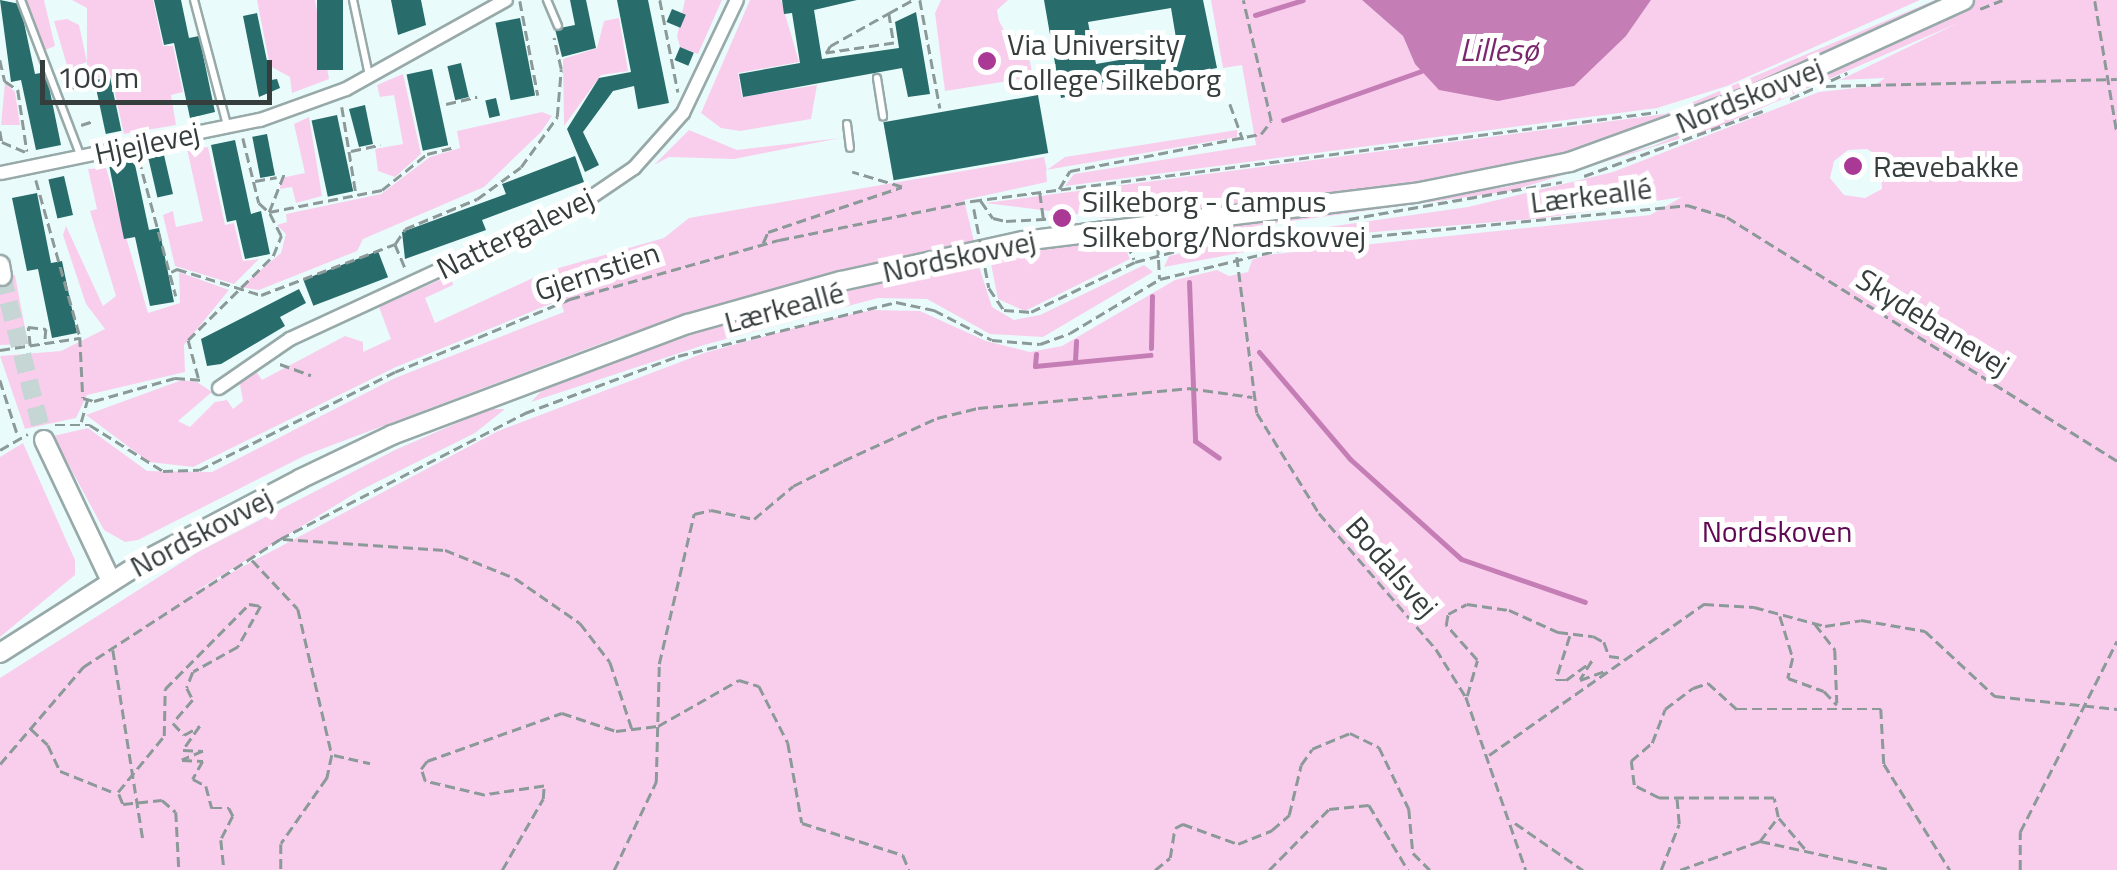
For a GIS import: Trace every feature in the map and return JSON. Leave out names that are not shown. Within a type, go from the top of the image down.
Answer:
[{"type":"street","name":"Hjejlevej","points":[[1,172],[28,160],[81,156],[234,125],[339,91],[506,0]]},
{"type":"street","name":"Nattergalevej","points":[[219,388],[270,351],[578,206],[634,168],[683,112],[737,0]]},
{"type":"street","name":"Nordskovvej","points":[[0,653],[110,581],[392,435],[688,324],[841,281],[1023,241],[1415,193],[1570,162],[1748,98],[1964,0]]},
{"type":"street","points":[[45,432],[110,581]]},
{"type":"lane","points":[[21,0],[81,156]]},
{"type":"lane","points":[[194,0],[234,125]]},
{"type":"lane","points":[[353,0],[369,76]]},
{"type":"lane","points":[[547,0],[558,26]]},
{"type":"lane","points":[[876,78],[884,117]]},
{"type":"lane","points":[[847,124],[850,148]]},
{"type":"path","points":[[520,0],[538,95]]},
{"type":"path","points":[[660,0],[676,82]]},
{"type":"path","points":[[889,13],[894,43],[826,53],[830,46],[912,0]]},
{"type":"path","points":[[920,0],[940,108]]},
{"type":"path","points":[[1058,189],[1070,170],[1244,142],[1270,121],[1243,0]]},
{"type":"path","points":[[2095,1],[2117,133]]},
{"type":"path","points":[[171,272],[261,295],[395,244],[405,230],[477,199],[521,167],[557,117],[561,69],[552,28],[558,26]]},
{"type":"path","points":[[0,60],[5,81],[18,90],[28,160]]},
{"type":"path","points":[[1819,87],[2117,79]]},
{"type":"path","points":[[0,85],[5,81]]},
{"type":"path","points":[[56,93],[82,85]]},
{"type":"path","points":[[339,91],[356,195]]},
{"type":"path","points":[[446,104],[477,97]]},
{"type":"path","points":[[1230,104],[1244,142]]},
{"type":"path","name":"Gjernstien","points":[[81,424],[102,431],[146,465],[199,470],[510,323],[654,272],[762,244],[972,201],[1671,108]]},
{"type":"path","points":[[198,378],[188,340],[235,288],[273,256],[281,236],[254,182],[234,125]]},
{"type":"path","points":[[0,131],[2,142],[28,160]]},
{"type":"path","points":[[136,145],[176,296]]},
{"type":"path","points":[[350,151],[380,145]]},
{"type":"path","points":[[270,212],[382,190],[427,154],[455,147]]},
{"type":"path","points":[[762,244],[768,232],[902,188],[852,172]]},
{"type":"path","points":[[254,182],[282,175],[270,212]]},
{"type":"path","points":[[1040,192],[1044,220]]},
{"type":"path","points":[[0,450],[19,437],[81,424],[88,400],[80,337],[39,194]]},
{"type":"path","points":[[981,200],[993,218],[1062,218]]},
{"type":"path","points":[[972,201],[990,288],[1004,310],[1022,314],[1160,254],[1160,278]]},
{"type":"path","name":"Lærkeallé","points":[[0,764],[83,667],[280,539],[525,414],[678,356],[896,302],[934,310],[992,340],[1029,346],[1070,333],[1160,278],[1237,256],[1653,206],[1687,205],[1727,217]]},
{"type":"path","name":"Skydebanevej","points":[[1727,217],[2117,461]]},
{"type":"path","points":[[395,244],[411,283]]},
{"type":"path","points":[[1128,244],[1135,262]]},
{"type":"path","name":"Bodalsvej","points":[[1237,256],[1252,396],[1283,464],[1436,649],[1466,698],[1514,822],[1526,870]]},
{"type":"path","points":[[30,348],[28,327],[46,329],[44,346]]},
{"type":"path","points":[[0,350],[44,346],[80,337]]},
{"type":"path","points":[[270,351],[280,364],[311,375]]},
{"type":"path","points":[[88,400],[198,378],[219,388]]},
{"type":"path","points":[[0,380],[19,437]]},
{"type":"path","points":[[614,870],[651,800],[660,664],[687,524],[699,511],[754,519],[793,486],[843,461],[937,418],[978,408],[1188,388],[1252,396]]},
{"type":"path","points":[[280,539],[444,550],[515,578],[580,623],[610,662],[632,730]]},
{"type":"path","points":[[250,558],[298,609],[332,755],[327,778],[281,844],[281,870]]},
{"type":"path","points":[[118,792],[164,736],[165,689],[249,604],[260,606],[259,616],[238,647],[193,672],[186,688],[195,696],[173,722],[184,735],[200,726],[184,750],[202,751],[182,760],[202,761],[193,778],[206,786],[212,808],[229,808],[234,816],[221,840],[224,870]]},
{"type":"path","points":[[1490,755],[1704,604],[1778,613],[1814,623],[1861,620],[1925,631],[1995,696],[2117,708]]},
{"type":"path","points":[[1466,698],[1477,660],[1446,624],[1456,608],[1509,610],[1570,634],[1592,636],[1604,642],[1609,656],[1624,658]]},
{"type":"path","points":[[1778,613],[1794,658],[1788,678],[1824,691],[1838,706]]},
{"type":"path","points":[[1814,623],[1835,650],[1838,706]]},
{"type":"path","points":[[1570,634],[1571,649],[1554,673],[1556,680],[1566,680],[1592,661],[1580,680],[1608,670]]},
{"type":"path","points":[[2020,870],[2020,832],[2117,641]]},
{"type":"path","points":[[112,648],[134,804],[143,839]]},
{"type":"path","points":[[502,870],[544,799],[544,786],[484,795],[425,781],[421,769],[427,761],[562,713],[632,730],[658,726],[712,700],[730,682],[759,686],[788,743],[802,824],[903,855],[908,870]]},
{"type":"path","points":[[1809,852],[1778,816],[1774,798],[1642,794],[1630,761],[1652,742],[1665,710],[1694,688],[1708,683],[1736,709],[1874,706],[1885,714],[1884,764],[1950,870]]},
{"type":"path","points":[[30,728],[48,745],[60,772],[118,792],[123,804],[162,800],[176,812],[179,870]]},
{"type":"path","points":[[1155,870],[1170,858],[1175,828],[1183,824],[1238,844],[1272,830],[1288,814],[1301,765],[1312,749],[1350,733],[1380,747],[1409,810],[1412,853],[1430,870]]},
{"type":"path","points":[[332,755],[370,763]]},
{"type":"path","points":[[1661,870],[1679,824],[1676,798]]},
{"type":"path","points":[[1269,870],[1329,809],[1369,805],[1408,870]]},
{"type":"path","points":[[1680,870],[1760,840],[1778,816]]},
{"type":"path","points":[[1514,822],[1583,870]]},
{"type":"path","points":[[1760,840],[1877,870],[1892,870]]},
{"type":"green space","points":[[26,0],[44,0],[55,46],[45,50]]},
{"type":"green space","points":[[72,0],[153,0],[163,46],[173,46],[183,92],[171,95],[176,125],[124,134],[111,76],[93,79],[87,69],[87,8]]},
{"type":"green space","points":[[257,0],[315,0],[329,79],[292,93],[290,77],[270,66]]},
{"type":"green space","points":[[685,0],[722,0],[698,54],[680,47],[677,36]]},
{"type":"green space","points":[[750,0],[781,0],[799,62],[738,73],[742,97],[817,85],[811,119],[740,131],[721,128],[701,113]]},
{"type":"green space","points":[[941,0],[1008,0],[997,10],[999,21],[1005,32],[1025,37],[1033,77],[945,91],[935,13]]},
{"type":"green space","points":[[1211,0],[1362,0],[1403,36],[1415,64],[1626,36],[1651,0],[1920,0],[1727,86],[1657,108],[1065,186],[1074,174],[1256,145],[1242,65],[1223,68]]},
{"type":"green space","name":"Nordskoven","points":[[1935,0],[2117,0],[2117,870],[0,870],[0,678],[198,552],[395,450],[489,409],[505,409],[475,433],[359,491],[193,593],[498,431],[704,353],[824,320],[872,310],[920,311],[986,341],[1030,352],[1062,346],[1175,280],[1217,270],[1229,276],[1248,272],[1252,260],[1266,255],[1650,215],[1682,197],[1544,218],[1337,235],[1164,267],[1169,256],[1229,241],[1468,207],[1613,172],[1819,92],[1874,86],[1885,78],[1840,80],[1958,23],[1720,126],[1511,191],[1256,226],[1162,247],[1159,241],[1134,240],[1164,230],[1506,187],[1653,146],[1875,51],[1571,152],[1422,183],[1106,218],[985,203],[1665,114]],"holes":[[[1867,149],[1880,157],[1882,189],[1865,198],[1844,195],[1830,178],[1834,161],[1848,150]]]},
{"type":"green space","points":[[619,18],[628,71],[601,75],[564,126],[563,59],[597,48],[604,21]]},
{"type":"green space","points":[[67,19],[79,25],[87,62],[68,69],[54,21]]},
{"type":"green space","points":[[403,74],[421,154],[395,177],[378,171],[375,149],[403,144],[394,95],[380,97],[377,85]]},
{"type":"green space","points":[[5,83],[15,92],[20,125],[1,125]]},
{"type":"green space","points":[[542,112],[552,116],[541,132],[484,187],[363,239],[357,251],[259,290],[240,287],[281,253],[286,234],[277,225],[287,222],[286,214],[381,194],[430,157],[460,148],[457,131]]},
{"type":"green space","points":[[309,117],[322,196],[296,203],[292,187],[280,189],[281,178],[305,173],[294,124]]},
{"type":"green space","points":[[689,130],[737,150],[840,138],[734,159],[669,157],[654,165]]},
{"type":"green space","points":[[1237,130],[1237,137],[1047,170],[1065,157]]},
{"type":"green space","points":[[208,147],[225,225],[234,223],[243,261],[259,259],[234,284],[175,266],[163,215],[173,211],[176,227],[203,221],[187,149]]},
{"type":"green space","points":[[1044,157],[1047,182],[964,200],[974,241],[784,286],[613,339],[306,455],[138,540],[125,542],[104,530],[53,436],[88,428],[147,471],[212,472],[395,378],[564,312],[560,300],[396,367],[193,467],[149,462],[86,415],[182,380],[197,382],[212,392],[178,421],[190,427],[215,402],[227,400],[233,409],[243,401],[239,379],[255,370],[262,380],[345,336],[363,342],[363,352],[391,339],[379,307],[451,275],[453,285],[425,298],[435,323],[548,271],[664,238],[689,218]]},
{"type":"green space","points":[[106,168],[148,313],[180,303],[179,272],[229,290],[184,345],[185,372],[87,395],[76,418],[25,429],[0,356],[61,351],[105,329],[86,304],[63,235],[66,226],[103,306],[116,296],[90,211],[97,209],[88,169]]},
{"type":"green space","points":[[1070,245],[1125,247],[1130,259],[1025,311],[998,299],[990,259]]},
{"type":"green space","points":[[977,260],[992,307],[1014,320],[1040,315],[1144,265],[1153,272],[1043,337],[990,334],[927,299],[878,298],[704,345],[531,402],[547,385],[746,316]]},
{"type":"green space","points":[[15,275],[28,344],[0,345],[0,278]]},
{"type":"green space","points":[[23,443],[75,560],[75,575],[0,637],[0,457]]},
{"type":"water","name":"Lillesø","points":[[1362,0],[1651,0],[1626,36],[1574,86],[1498,101],[1439,90],[1415,64],[1403,36]]},
{"type":"building","points":[[0,0],[20,4],[35,74],[46,72],[61,145],[36,150],[21,80],[11,82]]},
{"type":"building","points":[[154,0],[181,0],[189,38],[199,36],[215,112],[190,118],[174,43],[164,45]]},
{"type":"building","points":[[317,0],[343,0],[343,70],[317,70]]},
{"type":"building","points":[[391,0],[421,0],[426,25],[398,35]]},
{"type":"building","points":[[570,0],[586,0],[596,48],[562,57],[555,29],[575,25]]},
{"type":"building","points":[[617,0],[648,0],[669,103],[638,109],[634,86],[613,91],[583,132],[599,165],[585,172],[567,129],[599,78],[631,72]]},
{"type":"building","points":[[782,0],[857,0],[814,10],[822,59],[899,48],[895,22],[916,12],[930,94],[908,97],[902,68],[743,97],[739,74],[800,63],[792,13],[784,14]]},
{"type":"building","points":[[1044,0],[1203,0],[1217,68],[1061,98]],"holes":[[[1171,8],[1178,50],[1096,64],[1088,22]]]},
{"type":"building","points":[[672,9],[686,15],[680,28],[667,22]]},
{"type":"building","points":[[257,13],[271,80],[277,79],[280,88],[259,97],[243,16]]},
{"type":"building","points":[[520,18],[535,96],[511,100],[495,23]]},
{"type":"building","points":[[680,47],[694,53],[688,66],[675,60]]},
{"type":"building","points":[[461,63],[469,97],[455,100],[447,66]]},
{"type":"building","points":[[432,69],[448,145],[423,151],[407,74]]},
{"type":"building","points":[[110,77],[121,131],[106,134],[94,80]]},
{"type":"building","points":[[1038,95],[1048,153],[894,180],[883,122]]},
{"type":"building","points":[[496,98],[500,116],[489,118],[485,100]]},
{"type":"building","points":[[365,105],[373,144],[359,147],[349,109]]},
{"type":"building","points":[[337,115],[353,191],[328,197],[312,120]]},
{"type":"building","points":[[267,134],[275,175],[260,178],[252,137]]},
{"type":"building","points":[[235,140],[251,214],[261,211],[270,254],[245,259],[236,220],[227,222],[211,145]]},
{"type":"building","points":[[164,155],[173,194],[157,198],[148,159]]},
{"type":"building","points":[[575,156],[584,182],[482,220],[486,230],[405,259],[402,232],[506,194],[502,184]]},
{"type":"building","points":[[134,160],[149,230],[159,228],[174,302],[150,306],[135,237],[124,239],[109,165]]},
{"type":"building","points":[[64,176],[73,215],[57,219],[48,180]]},
{"type":"building","points":[[37,193],[51,263],[62,261],[77,333],[52,338],[38,269],[27,271],[12,198]]},
{"type":"building","points":[[378,251],[388,277],[313,306],[303,280]]},
{"type":"building","points":[[299,289],[306,303],[280,317],[285,326],[221,364],[207,366],[201,339]]},
{"type":"waterway","points":[[1255,15],[1303,0]]},
{"type":"waterway","points":[[1283,120],[1421,71]]},
{"type":"waterway","points":[[1189,282],[1195,441],[1219,458]]},
{"type":"waterway","points":[[1151,348],[1152,296]]},
{"type":"waterway","points":[[1075,361],[1076,341]]},
{"type":"waterway","points":[[1259,352],[1350,459],[1461,559],[1585,602]]},
{"type":"waterway","points":[[1036,354],[1035,366],[1150,355]]},
{"type":"tunnel","points":[[2,276],[44,440]]},
{"type":"place","name":"Via University College Silkeborg","points":[[987,61]]},
{"type":"place","name":"Rævebakke","points":[[1853,166]]},
{"type":"place","name":"Silkeborg - Campus Silkeborg/Nordskovvej","points":[[1062,218]]}]
